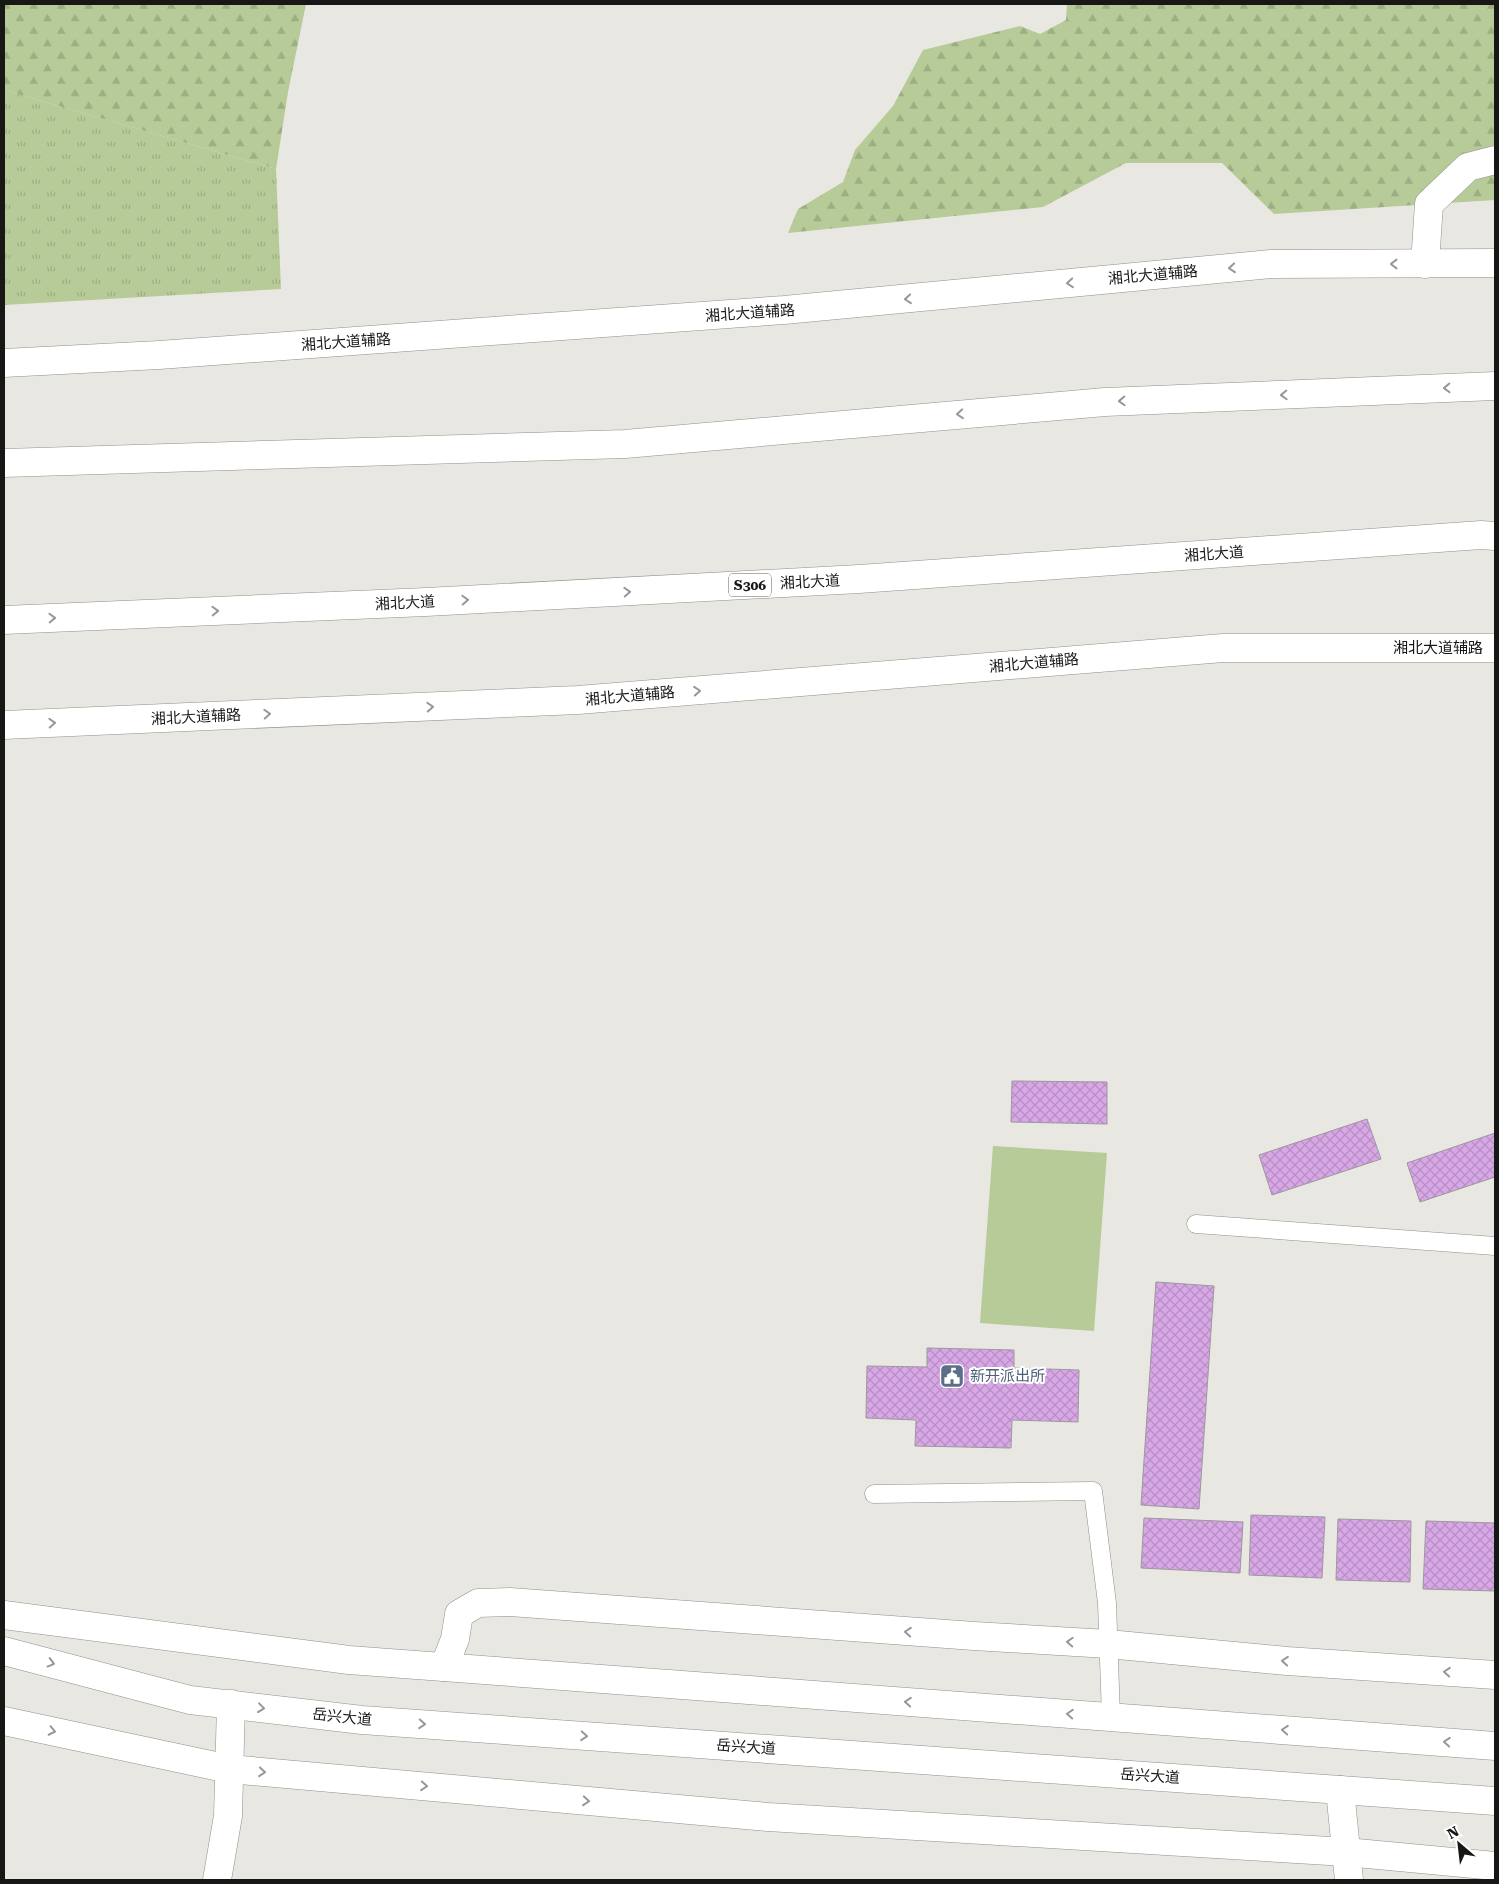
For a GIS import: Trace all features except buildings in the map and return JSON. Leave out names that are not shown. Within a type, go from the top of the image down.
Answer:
[{"type":"main road","points":[[1425,264],[1429,204],[1468,167],[1495,160]]},
{"type":"main road","name":"湘北大道辅路","points":[[4,363],[159,355],[784,310],[1271,264],[1495,263]]},
{"type":"main road","points":[[4,463],[624,444],[1105,402],[1495,386]]},
{"type":"main road","name":"湘北大道","points":[[4,620],[426,602],[839,580],[1472,536],[1495,536]]},
{"type":"main road","name":"湘北大道辅路","points":[[4,725],[578,700],[1223,648],[1495,648]]},
{"type":"main road","points":[[444,1667],[455,1639],[459,1614],[478,1603],[510,1602],[964,1636],[1108,1644],[1287,1661],[1495,1675]]},
{"type":"main road","points":[[4,1615],[349,1660],[1495,1746]]},
{"type":"main road","name":"岳兴大道","points":[[4,1651],[190,1700],[362,1720],[1495,1801]]},
{"type":"main road","points":[[217,1880],[228,1816],[231,1704]]},
{"type":"main road","points":[[4,1721],[229,1769],[768,1817],[1346,1852],[1495,1866]]},
{"type":"main road","points":[[1340,1790],[1349,1880]]},
{"type":"lane","points":[[1196,1224],[1495,1246]]},
{"type":"lane","points":[[874,1494],[1093,1491],[1106,1603],[1111,1717]]},
{"type":"green space","points":[[4,4],[306,4],[288,92],[276,169],[4,90]]},
{"type":"green space","points":[[1067,4],[1495,4],[1495,200],[1274,214],[1222,163],[1126,163],[1043,207],[788,233],[798,209],[843,182],[855,150],[893,106],[923,50],[1020,26],[1040,34],[1066,20]]},
{"type":"green space","points":[[4,90],[276,169],[281,289],[4,305]]},
{"type":"green space","points":[[993,1146],[1107,1153],[1094,1331],[980,1323]]},
{"type":"place","name":"新开派出所","points":[[952,1376]]}]
